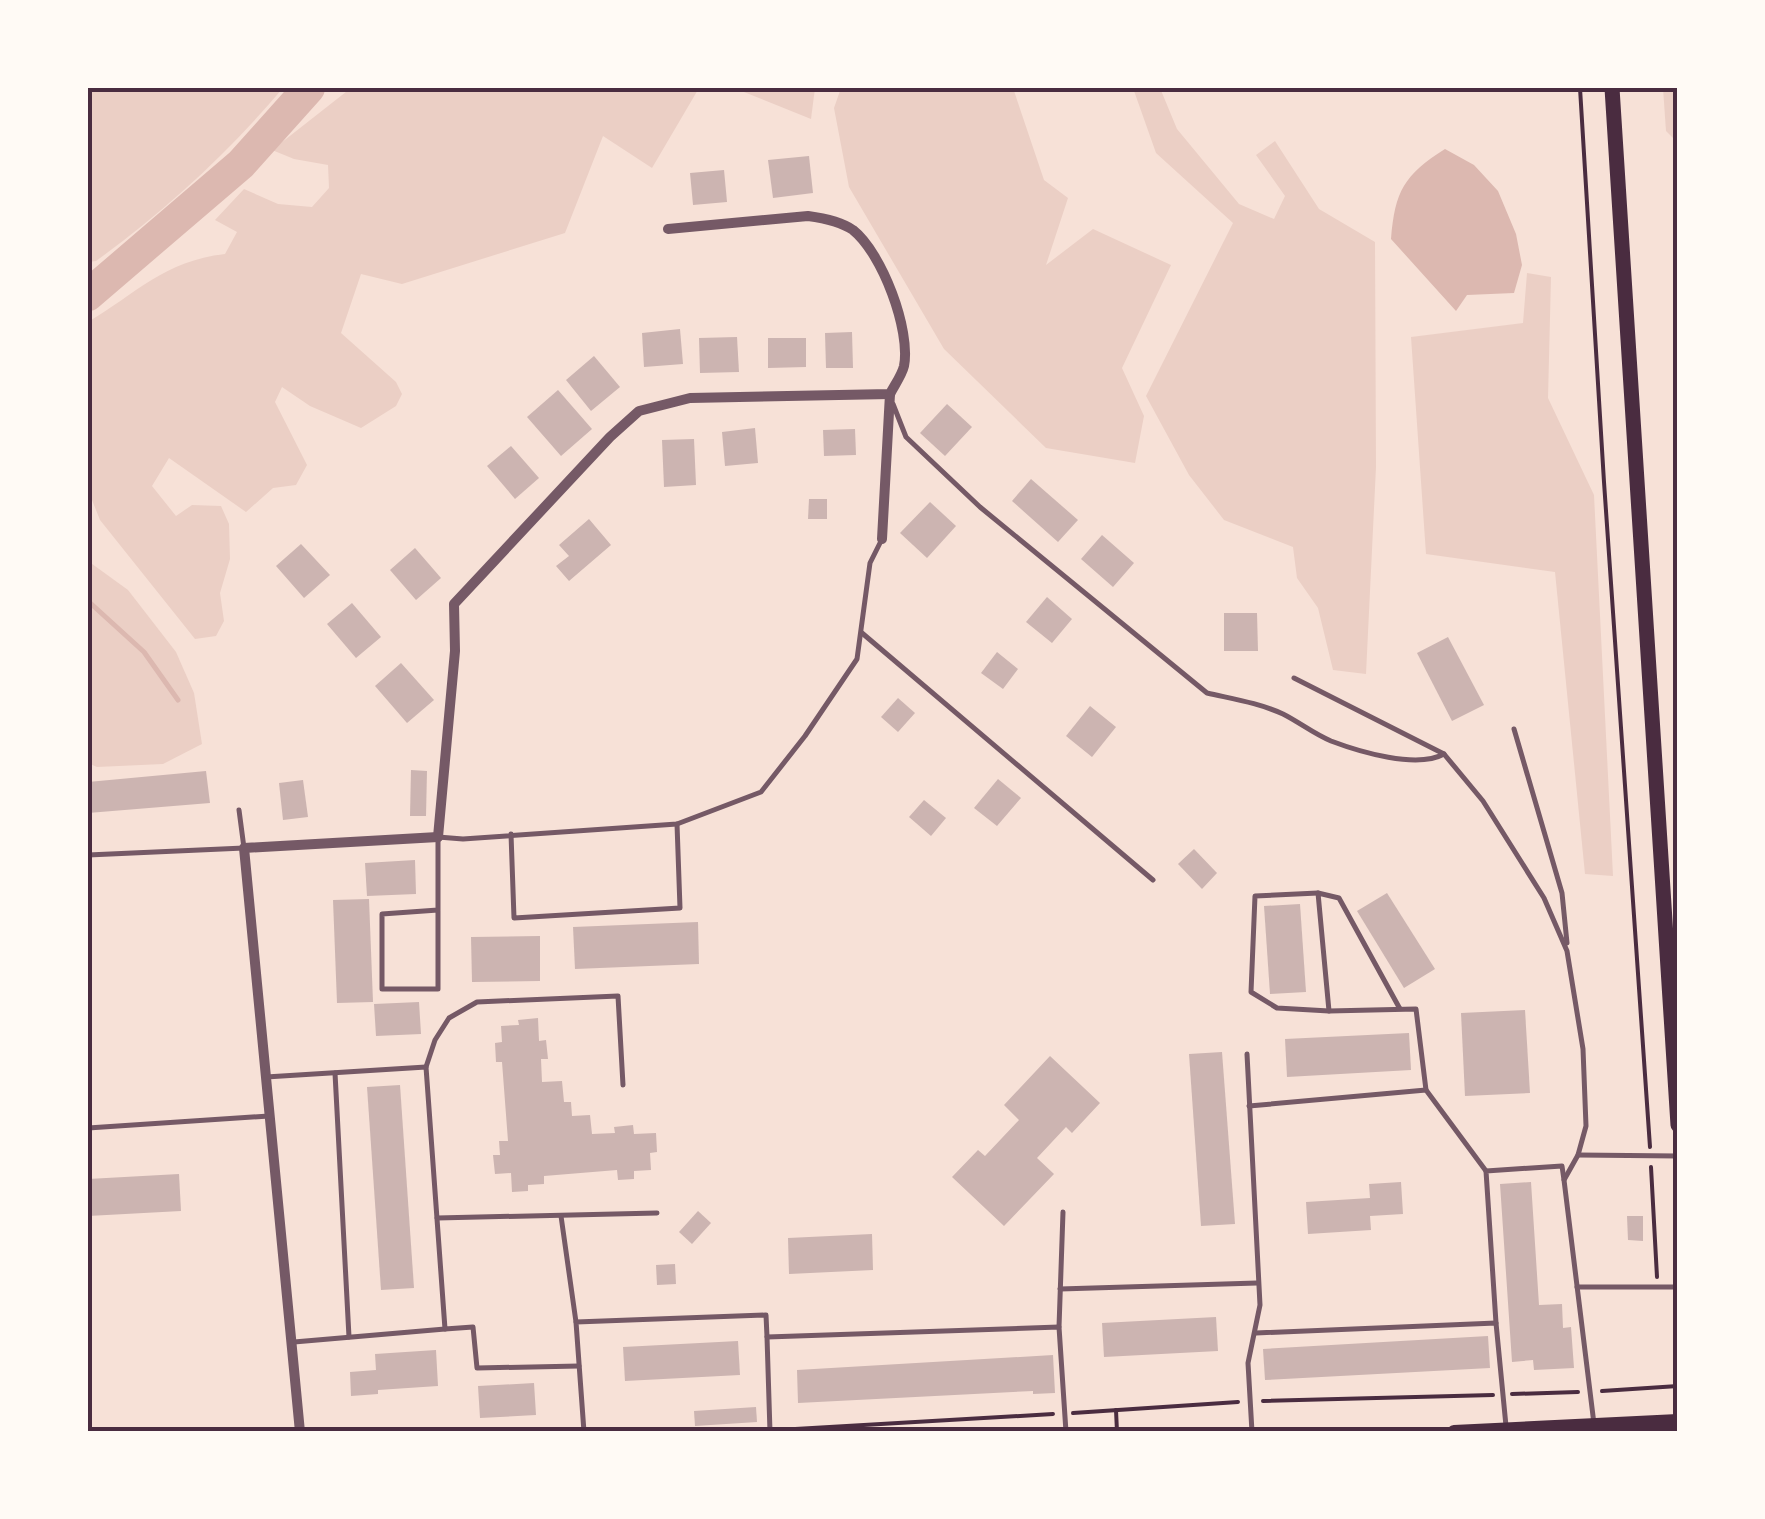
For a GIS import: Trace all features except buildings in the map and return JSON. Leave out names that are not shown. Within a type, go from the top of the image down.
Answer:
[{"type":"main road","points":[[1612,88],[1678,1125]]},
{"type":"main road","points":[[1454,1432],[1594,1425],[1622,1428],[1678,1421]]},
{"type":"street","points":[[668,229],[808,216],[827,218],[854,231],[879,266],[904,321],[904,367],[890,394],[882,538]]},
{"type":"street","points":[[300,1432],[244,848],[438,837],[455,651],[454,604],[639,411],[690,398],[890,394]]},
{"type":"lane","points":[[890,394],[906,438],[1208,693],[1250,702],[1331,740],[1396,758],[1432,761],[1444,754]]},
{"type":"lane","points":[[438,910],[382,914],[382,989],[438,989],[438,910],[438,837],[463,839],[677,824],[761,792],[857,659],[870,563],[882,538]]},
{"type":"lane","points":[[860,632],[1153,880]]},
{"type":"lane","points":[[1294,678],[1444,754],[1483,801],[1544,898],[1567,950]]},
{"type":"lane","points":[[1514,729],[1562,893],[1583,1049],[1586,1126],[1578,1154],[1564,1180]]},
{"type":"lane","points":[[88,855],[244,848],[239,810]]},
{"type":"lane","points":[[511,834],[514,918],[680,908],[677,824]]},
{"type":"lane","points":[[1318,893],[1329,1011]]},
{"type":"lane","points":[[1400,1009],[1339,898],[1318,893],[1254,896],[1251,992],[1278,1008],[1329,1011],[1400,1009],[1416,1008],[1426,1090],[1486,1172],[1506,1429]]},
{"type":"lane","points":[[446,1329],[426,1067],[450,1018],[476,1002],[618,996],[623,1085]]},
{"type":"lane","points":[[1246,1054],[1258,1283],[1256,1333],[1248,1364],[1252,1432]]},
{"type":"lane","points":[[266,1077],[426,1067]]},
{"type":"lane","points":[[334,1073],[349,1337]]},
{"type":"lane","points":[[1249,1106],[1426,1090]]},
{"type":"lane","points":[[88,1128],[269,1116]]},
{"type":"lane","points":[[1578,1154],[1678,1156]]},
{"type":"lane","points":[[1486,1172],[1562,1166],[1594,1425]]},
{"type":"lane","points":[[1063,1212],[1059,1327],[1066,1432]]},
{"type":"lane","points":[[438,1218],[658,1213]]},
{"type":"lane","points":[[560,1216],[576,1322],[584,1432]]},
{"type":"lane","points":[[1060,1289],[1258,1283]]},
{"type":"lane","points":[[1576,1287],[1678,1287]]},
{"type":"lane","points":[[576,1322],[766,1315],[770,1431]]},
{"type":"lane","points":[[1256,1333],[1496,1323]]},
{"type":"lane","points":[[766,1337],[1059,1327]]},
{"type":"lane","points":[[294,1342],[473,1328],[477,1368],[579,1366]]},
{"type":"path","points":[[1580,88],[1658,1287]]},
{"type":"path","points":[[730,1432],[1250,1402],[1502,1395]]},
{"type":"path","points":[[1116,1410],[1117,1432]]},
{"type":"shaded area","points":[[88,88],[283,88],[218,158],[171,201],[96,261],[88,262]]},
{"type":"shaded area","points":[[351,88],[699,88],[652,168],[603,136],[565,233],[402,284],[361,274],[341,333],[396,382],[402,394],[396,406],[361,428],[310,406],[282,387],[275,402],[307,465],[296,485],[273,488],[246,512],[169,458],[152,486],[176,516],[192,505],[221,506],[229,524],[230,559],[220,593],[224,621],[216,636],[195,639],[100,520],[88,490],[88,322],[168,271],[225,254],[237,232],[215,220],[244,189],[278,204],[312,207],[329,188],[328,165],[294,159],[272,150]]},
{"type":"shaded area","points":[[734,88],[815,88],[811,119]]},
{"type":"shaded area","points":[[841,88],[1013,88],[1044,180],[1068,198],[1046,265],[1093,229],[1171,265],[1122,368],[1144,416],[1135,463],[1046,448],[944,349],[849,187],[834,108]]},
{"type":"shaded area","points":[[1133,88],[1160,88],[1177,129],[1239,204],[1274,219],[1285,196],[1256,155],[1275,141],[1319,209],[1375,242],[1376,467],[1366,674],[1333,670],[1318,608],[1297,578],[1293,547],[1224,520],[1189,475],[1146,396],[1233,223],[1156,153]]},
{"type":"shaded area","points":[[1663,88],[1677,88],[1677,142],[1666,131]]},
{"type":"shaded area","points":[[1445,149],[1474,165],[1498,191],[1516,234],[1522,265],[1514,293],[1467,295],[1456,311],[1391,239],[1395,208],[1404,186],[1420,167]]},
{"type":"shaded area","points":[[1527,273],[1551,277],[1548,398],[1594,495],[1613,876],[1585,874],[1555,572],[1426,554],[1411,337],[1523,323]]},
{"type":"shaded area","points":[[88,561],[128,590],[176,652],[194,693],[202,744],[163,764],[97,767],[88,763]]},
{"type":"waterway","points":[[88,295],[241,164],[309,88]]},
{"type":"waterway","points":[[88,601],[144,652],[178,700]]}]
